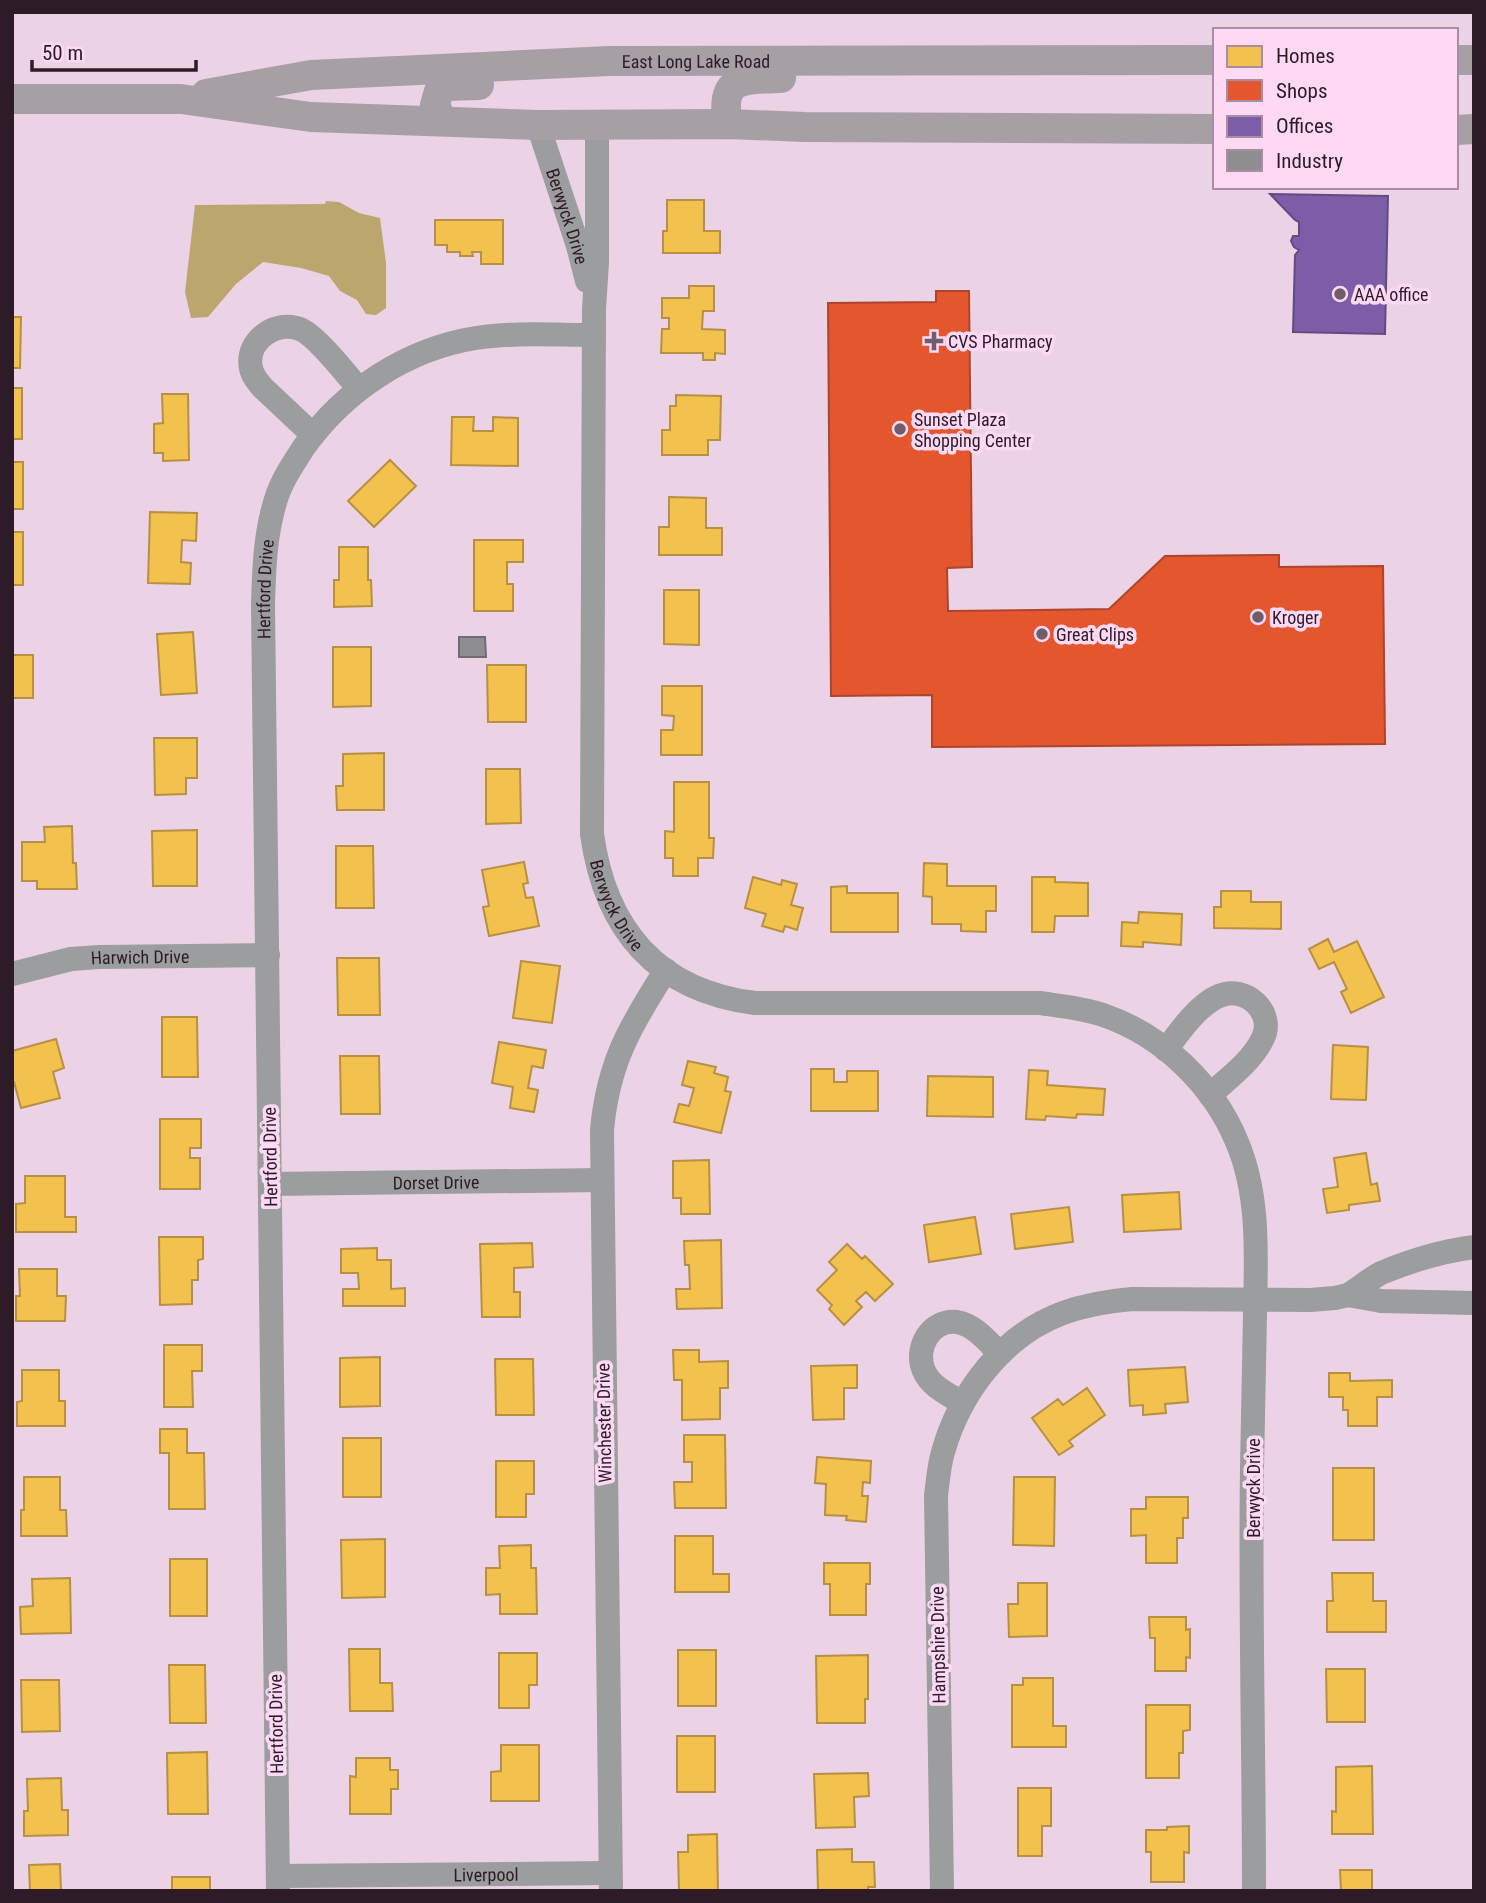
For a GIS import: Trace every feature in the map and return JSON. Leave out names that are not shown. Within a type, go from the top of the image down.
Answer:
[{"type":"main road","name":"East Long Lake Road","points":[[181,99],[311,75],[629,61],[1204,60]]},
{"type":"main road","points":[[728,124],[726,97],[731,87],[743,80],[1141,77],[1204,60]]},
{"type":"main road","points":[[442,121],[435,105],[439,91],[444,86],[602,79],[623,73],[629,61]]},
{"type":"main road","name":"East Long Lake Road","points":[[12,99],[181,99],[311,117],[538,125],[728,124],[1213,130]]},
{"type":"street","name":"Berwyck Drive","points":[[538,125],[578,246],[594,309]]},
{"type":"street","name":"Berwyck Drive","points":[[597,126],[592,834],[595,857],[608,899],[627,934],[640,949],[666,971],[688,984],[716,995],[755,1003],[1040,1003],[1072,1007],[1126,1025],[1166,1050],[1210,1095],[1222,1112],[1237,1141],[1250,1183],[1254,1214],[1254,1891]]},
{"type":"street","points":[[313,435],[262,387],[251,368],[254,348],[268,331],[289,327],[305,331],[359,389]]},
{"type":"street","name":"Hertford Drive","points":[[278,1883],[263,605],[265,552],[269,528],[287,472],[313,435],[333,411],[359,389],[398,365],[423,353],[476,338],[509,335],[594,335]]},
{"type":"street","name":"Harwich Drive","points":[[12,974],[71,959],[99,957],[268,956]]},
{"type":"street","name":"Winchester Drive","points":[[610,1882],[602,1130],[604,1108],[616,1061],[636,1016],[666,971]]},
{"type":"street","points":[[1166,1050],[1210,1000],[1232,992],[1254,1000],[1265,1020],[1262,1042],[1210,1095]]},
{"type":"street","name":"Dorset Drive","points":[[270,1184],[602,1180]]},
{"type":"street","name":"Hampshire Drive","points":[[942,1891],[936,1495],[949,1431],[961,1403],[985,1371],[1020,1337],[1062,1313],[1110,1301],[1132,1299],[1255,1301],[1335,1298],[1348,1295],[1379,1274],[1474,1247]]},
{"type":"street","name":"Hampshire Drive","points":[[1348,1295],[1381,1301],[1474,1303]]},
{"type":"street","points":[[961,1403],[937,1388],[925,1373],[921,1350],[932,1330],[943,1324],[957,1322],[975,1330],[1000,1354]]},
{"type":"street","name":"Liverpool","points":[[278,1883],[610,1882]]},
{"type":"shaded area","points":[[326,201],[339,202],[359,213],[380,218],[386,263],[386,308],[376,315],[366,314],[357,300],[340,291],[329,276],[263,262],[236,284],[208,317],[191,318],[185,292],[195,205],[325,204]]},
{"type":"building: Homes","points":[[667,200],[704,200],[704,231],[720,231],[720,253],[663,253],[663,231],[667,231]]},
{"type":"building: Homes","points":[[435,220],[503,220],[503,264],[481,264],[481,252],[472,252],[473,256],[460,256],[460,252],[447,252],[447,245],[435,245]]},
{"type":"building: Homes","points":[[689,286],[714,286],[714,311],[703,311],[702,329],[725,330],[725,354],[715,353],[715,360],[703,360],[703,353],[661,353],[662,329],[669,329],[669,318],[662,318],[662,298],[689,298]]},
{"type":"building: Homes","points":[[12,317],[21,317],[20,368],[12,368]]},
{"type":"building: Homes","points":[[12,388],[22,388],[22,439],[12,439]]},
{"type":"building: Homes","points":[[162,394],[188,394],[189,460],[163,461],[163,453],[154,453],[154,424],[163,423]]},
{"type":"building: Homes","points":[[676,395],[721,396],[720,440],[708,440],[708,455],[662,455],[662,430],[670,430],[670,406],[676,406]]},
{"type":"building: Homes","points":[[452,417],[474,417],[473,431],[493,431],[493,417],[518,418],[518,466],[451,465]]},
{"type":"building: Homes","points":[[390,460],[416,486],[374,527],[348,501]]},
{"type":"building: Homes","points":[[12,462],[23,462],[23,509],[12,509]]},
{"type":"building: Homes","points":[[669,497],[706,498],[706,528],[722,528],[722,555],[659,555],[659,527],[669,527]]},
{"type":"building: Homes","points":[[150,512],[197,513],[196,541],[182,540],[181,562],[191,563],[190,584],[148,583]]},
{"type":"building: Homes","points":[[12,532],[23,532],[23,585],[12,585]]},
{"type":"building: Homes","points":[[474,540],[523,540],[523,562],[507,562],[507,584],[513,584],[513,611],[474,611]]},
{"type":"building: Homes","points":[[339,547],[368,547],[368,580],[371,580],[372,606],[334,607],[334,580],[339,580]]},
{"type":"building: Homes","points":[[664,590],[699,590],[699,645],[664,644]]},
{"type":"building: Homes","points":[[193,632],[197,693],[161,695],[157,634]]},
{"type":"building: Homes","points":[[333,647],[371,647],[371,706],[333,707]]},
{"type":"building: Homes","points":[[12,655],[33,655],[33,698],[12,698]]},
{"type":"building: Homes","points":[[487,665],[526,665],[526,722],[488,722]]},
{"type":"building: Homes","points":[[662,686],[702,686],[702,755],[661,755],[661,730],[673,730],[674,716],[662,715]]},
{"type":"building: Homes","points":[[154,738],[197,738],[197,778],[186,778],[186,794],[155,795]]},
{"type":"building: Homes","points":[[384,753],[384,810],[337,810],[336,786],[343,786],[343,754]]},
{"type":"building: Homes","points":[[486,769],[520,769],[521,823],[486,824]]},
{"type":"building: Homes","points":[[674,782],[709,782],[709,838],[714,838],[713,858],[698,858],[698,876],[673,876],[673,858],[665,858],[665,831],[674,832]]},
{"type":"building: Homes","points":[[72,826],[77,889],[37,889],[37,881],[22,881],[22,842],[45,842],[44,827]]},
{"type":"building: Homes","points":[[197,830],[197,886],[153,886],[152,831]]},
{"type":"building: Homes","points":[[336,846],[373,846],[374,908],[336,908]]},
{"type":"building: Homes","points":[[524,862],[528,883],[523,884],[526,898],[533,897],[539,926],[489,936],[483,907],[489,906],[482,870]]},
{"type":"building: Homes","points":[[924,863],[947,864],[947,886],[996,886],[996,911],[986,911],[986,932],[961,931],[961,924],[932,924],[932,897],[923,896]]},
{"type":"building: Homes","points":[[753,877],[781,885],[782,880],[797,884],[791,905],[803,908],[797,930],[785,926],[783,932],[762,926],[766,914],[745,908]]},
{"type":"building: Homes","points":[[1032,877],[1055,877],[1055,882],[1088,883],[1088,916],[1055,916],[1054,932],[1032,932]]},
{"type":"building: Homes","points":[[847,886],[847,893],[898,893],[898,932],[831,932],[831,887]]},
{"type":"building: Homes","points":[[1221,891],[1251,891],[1251,902],[1281,902],[1281,929],[1214,928],[1214,907],[1221,907]]},
{"type":"building: Homes","points":[[1139,912],[1182,914],[1181,945],[1143,942],[1143,947],[1121,946],[1122,922],[1138,923]]},
{"type":"building: Homes","points":[[1328,939],[1334,952],[1357,941],[1384,997],[1351,1013],[1341,992],[1347,989],[1334,962],[1319,969],[1309,949]]},
{"type":"building: Homes","points":[[337,958],[379,958],[380,1015],[338,1015]]},
{"type":"building: Homes","points":[[521,961],[560,966],[552,1023],[513,1018]]},
{"type":"building: Homes","points":[[162,1017],[197,1017],[198,1077],[162,1077]]},
{"type":"building: Homes","points":[[56,1039],[64,1068],[53,1072],[60,1098],[21,1108],[12,1082],[12,1051]]},
{"type":"building: Homes","points":[[499,1042],[546,1050],[543,1068],[532,1066],[528,1088],[538,1090],[534,1112],[510,1108],[513,1087],[492,1083]]},
{"type":"building: Homes","points":[[1333,1045],[1368,1047],[1366,1100],[1331,1099]]},
{"type":"building: Homes","points":[[340,1056],[379,1056],[380,1114],[341,1114]]},
{"type":"building: Homes","points":[[688,1061],[716,1067],[714,1073],[728,1077],[725,1091],[731,1092],[721,1133],[674,1122],[679,1104],[689,1106],[694,1088],[682,1085]]},
{"type":"building: Homes","points":[[811,1069],[834,1069],[834,1082],[847,1082],[847,1071],[878,1071],[878,1111],[811,1111]]},
{"type":"building: Homes","points":[[1029,1070],[1048,1071],[1047,1085],[1105,1089],[1103,1115],[1077,1114],[1076,1118],[1046,1116],[1045,1120],[1026,1119]]},
{"type":"building: Homes","points":[[928,1076],[993,1077],[993,1117],[927,1116]]},
{"type":"building: Homes","points":[[160,1119],[201,1119],[201,1148],[190,1148],[190,1158],[200,1158],[200,1189],[160,1189]]},
{"type":"building: Homes","points":[[1366,1153],[1371,1185],[1377,1183],[1380,1201],[1349,1205],[1349,1210],[1327,1213],[1323,1189],[1338,1187],[1334,1158]]},
{"type":"building: Homes","points":[[709,1160],[710,1214],[681,1214],[681,1198],[673,1198],[673,1161]]},
{"type":"building: Homes","points":[[25,1176],[65,1176],[65,1217],[76,1217],[76,1232],[16,1232],[16,1204],[25,1203]]},
{"type":"building: Homes","points":[[1179,1192],[1181,1229],[1124,1232],[1122,1195]]},
{"type":"building: Homes","points":[[1069,1207],[1073,1242],[1015,1249],[1011,1214]]},
{"type":"building: Homes","points":[[975,1217],[981,1254],[929,1262],[924,1225]]},
{"type":"building: Homes","points":[[159,1237],[203,1237],[203,1259],[198,1260],[198,1280],[192,1280],[192,1304],[160,1305]]},
{"type":"building: Homes","points":[[721,1240],[722,1308],[677,1309],[676,1289],[690,1289],[684,1241]]},
{"type":"building: Homes","points":[[532,1243],[533,1267],[514,1268],[514,1292],[520,1292],[520,1317],[482,1317],[480,1244]]},
{"type":"building: Homes","points":[[847,1244],[862,1259],[865,1256],[893,1284],[875,1301],[866,1292],[856,1301],[862,1307],[844,1325],[829,1309],[832,1305],[817,1290],[837,1270],[829,1262]]},
{"type":"building: Homes","points":[[377,1248],[377,1260],[391,1260],[391,1289],[405,1288],[405,1306],[343,1306],[343,1289],[359,1289],[358,1273],[341,1273],[341,1249]]},
{"type":"building: Homes","points":[[19,1269],[57,1269],[57,1296],[66,1296],[65,1321],[16,1321],[16,1296],[20,1296]]},
{"type":"building: Homes","points":[[164,1345],[202,1345],[202,1371],[192,1371],[193,1407],[164,1407]]},
{"type":"building: Homes","points":[[673,1350],[699,1350],[699,1362],[728,1361],[728,1388],[720,1388],[720,1419],[682,1420],[682,1380],[674,1380]]},
{"type":"building: Homes","points":[[380,1357],[380,1406],[340,1407],[340,1358]]},
{"type":"building: Homes","points":[[495,1359],[533,1359],[534,1415],[496,1415]]},
{"type":"building: Homes","points":[[857,1365],[857,1388],[844,1388],[844,1419],[813,1420],[811,1366]]},
{"type":"building: Homes","points":[[1185,1367],[1188,1402],[1165,1404],[1166,1413],[1143,1415],[1143,1405],[1130,1406],[1128,1370]]},
{"type":"building: Homes","points":[[22,1370],[59,1370],[59,1401],[65,1401],[65,1426],[17,1426],[17,1402],[22,1401]]},
{"type":"building: Homes","points":[[1329,1373],[1350,1373],[1350,1381],[1392,1380],[1392,1397],[1377,1397],[1377,1426],[1348,1426],[1348,1410],[1343,1410],[1343,1397],[1329,1397]]},
{"type":"building: Homes","points":[[1087,1388],[1105,1415],[1069,1441],[1073,1446],[1059,1455],[1032,1418],[1058,1399],[1063,1405]]},
{"type":"building: Homes","points":[[160,1429],[187,1429],[187,1453],[204,1453],[205,1509],[169,1509],[169,1453],[160,1453]]},
{"type":"building: Homes","points":[[684,1435],[725,1435],[726,1508],[675,1508],[674,1482],[692,1482],[692,1462],[684,1462]]},
{"type":"building: Homes","points":[[343,1438],[381,1438],[381,1497],[343,1497]]},
{"type":"building: Homes","points":[[817,1457],[871,1461],[870,1483],[863,1482],[862,1496],[868,1496],[866,1522],[846,1520],[847,1516],[825,1515],[826,1484],[815,1483]]},
{"type":"building: Homes","points":[[496,1461],[534,1461],[534,1494],[526,1494],[526,1517],[496,1517]]},
{"type":"building: Homes","points":[[1333,1468],[1374,1468],[1374,1540],[1333,1540]]},
{"type":"building: Homes","points":[[24,1477],[60,1477],[60,1510],[66,1510],[67,1536],[21,1536]]},
{"type":"building: Homes","points":[[1014,1477],[1055,1477],[1054,1546],[1013,1545]]},
{"type":"building: Homes","points":[[1146,1497],[1188,1497],[1188,1518],[1183,1518],[1183,1538],[1177,1538],[1177,1563],[1146,1563],[1146,1535],[1131,1536],[1131,1509],[1146,1509]]},
{"type":"building: Homes","points":[[675,1536],[713,1536],[713,1574],[729,1574],[729,1592],[675,1592]]},
{"type":"building: Homes","points":[[385,1539],[385,1597],[342,1598],[341,1540]]},
{"type":"building: Homes","points":[[531,1545],[531,1568],[536,1568],[537,1614],[500,1614],[500,1594],[486,1595],[486,1568],[500,1568],[499,1546]]},
{"type":"building: Homes","points":[[170,1559],[207,1559],[207,1616],[170,1616]]},
{"type":"building: Homes","points":[[824,1563],[870,1563],[870,1584],[866,1584],[866,1615],[830,1615],[830,1584],[824,1584]]},
{"type":"building: Homes","points":[[1332,1573],[1373,1573],[1373,1601],[1386,1601],[1386,1632],[1327,1632],[1327,1601],[1333,1601]]},
{"type":"building: Homes","points":[[70,1578],[71,1633],[21,1634],[20,1607],[33,1606],[32,1579]]},
{"type":"building: Homes","points":[[1018,1583],[1047,1583],[1047,1636],[1009,1637],[1008,1604],[1018,1604]]},
{"type":"building: Homes","points":[[1149,1617],[1186,1617],[1186,1630],[1190,1629],[1190,1658],[1186,1657],[1186,1671],[1155,1671],[1155,1638],[1150,1638]]},
{"type":"building: Homes","points":[[349,1649],[380,1649],[380,1683],[392,1683],[393,1711],[350,1711]]},
{"type":"building: Homes","points":[[678,1650],[716,1650],[716,1706],[678,1706]]},
{"type":"building: Homes","points":[[499,1653],[537,1653],[537,1685],[529,1685],[529,1708],[499,1708]]},
{"type":"building: Homes","points":[[868,1655],[865,1723],[817,1723],[816,1656]]},
{"type":"building: Homes","points":[[169,1665],[205,1665],[206,1723],[170,1723]]},
{"type":"building: Homes","points":[[1326,1669],[1365,1669],[1365,1722],[1327,1722]]},
{"type":"building: Homes","points":[[1023,1678],[1053,1678],[1053,1726],[1066,1726],[1066,1747],[1012,1747],[1012,1685],[1023,1685]]},
{"type":"building: Homes","points":[[21,1680],[59,1680],[60,1731],[22,1732]]},
{"type":"building: Homes","points":[[1146,1705],[1190,1705],[1190,1730],[1183,1731],[1183,1753],[1179,1753],[1179,1778],[1146,1778]]},
{"type":"building: Homes","points":[[677,1736],[715,1736],[715,1792],[677,1792]]},
{"type":"building: Homes","points":[[501,1745],[539,1745],[539,1801],[491,1801],[491,1772],[501,1771]]},
{"type":"building: Homes","points":[[207,1752],[208,1814],[168,1814],[167,1753]]},
{"type":"building: Homes","points":[[356,1758],[390,1758],[390,1770],[398,1770],[398,1789],[391,1789],[391,1814],[350,1814],[350,1776],[356,1777]]},
{"type":"building: Homes","points":[[1372,1766],[1373,1834],[1332,1834],[1332,1811],[1336,1812],[1336,1767]]},
{"type":"building: Homes","points":[[868,1773],[869,1796],[854,1797],[855,1827],[816,1828],[814,1774]]},
{"type":"building: Homes","points":[[61,1778],[62,1810],[68,1810],[68,1835],[24,1836],[24,1811],[28,1811],[27,1779]]},
{"type":"building: Homes","points":[[1018,1788],[1051,1788],[1051,1826],[1042,1826],[1042,1856],[1018,1856]]},
{"type":"building: Homes","points":[[1189,1826],[1189,1853],[1184,1852],[1184,1882],[1151,1882],[1151,1852],[1146,1852],[1146,1830]]},
{"type":"building: Homes","points":[[717,1834],[718,1891],[679,1891],[678,1852],[688,1852],[688,1835]]},
{"type":"building: Homes","points":[[852,1849],[852,1862],[874,1862],[875,1887],[868,1887],[868,1891],[818,1891],[817,1850]]},
{"type":"building: Homes","points":[[60,1864],[61,1891],[30,1891],[29,1865]]},
{"type":"building: Homes","points":[[1340,1870],[1372,1870],[1372,1891],[1341,1891]]},
{"type":"building: Homes","points":[[172,1877],[210,1877],[210,1891],[172,1891]]},
{"type":"building: Shops","name":"Sunset Plaza Shopping Center","points":[[936,291],[969,291],[972,567],[947,568],[948,611],[1109,609],[1165,556],[1279,555],[1279,567],[1383,566],[1385,744],[932,747],[932,695],[831,696],[828,303],[936,302]]},
{"type":"building: Offices","name":"AAA office","points":[[1270,194],[1388,196],[1385,334],[1293,332],[1295,255],[1299,250],[1291,241],[1293,236],[1299,236],[1299,222]]},
{"type":"building: Industry","points":[[459,637],[485,637],[486,657],[459,657]]},
{"type":"place","name":"AAA office","points":[[1340,294]]},
{"type":"place","name":"CVS Pharmacy","points":[[934,341]]},
{"type":"place","name":"Sunset Plaza Shopping Center","points":[[900,429]]},
{"type":"place","name":"Kroger","points":[[1258,617]]},
{"type":"place","name":"Great Clips","points":[[1042,634]]}]
